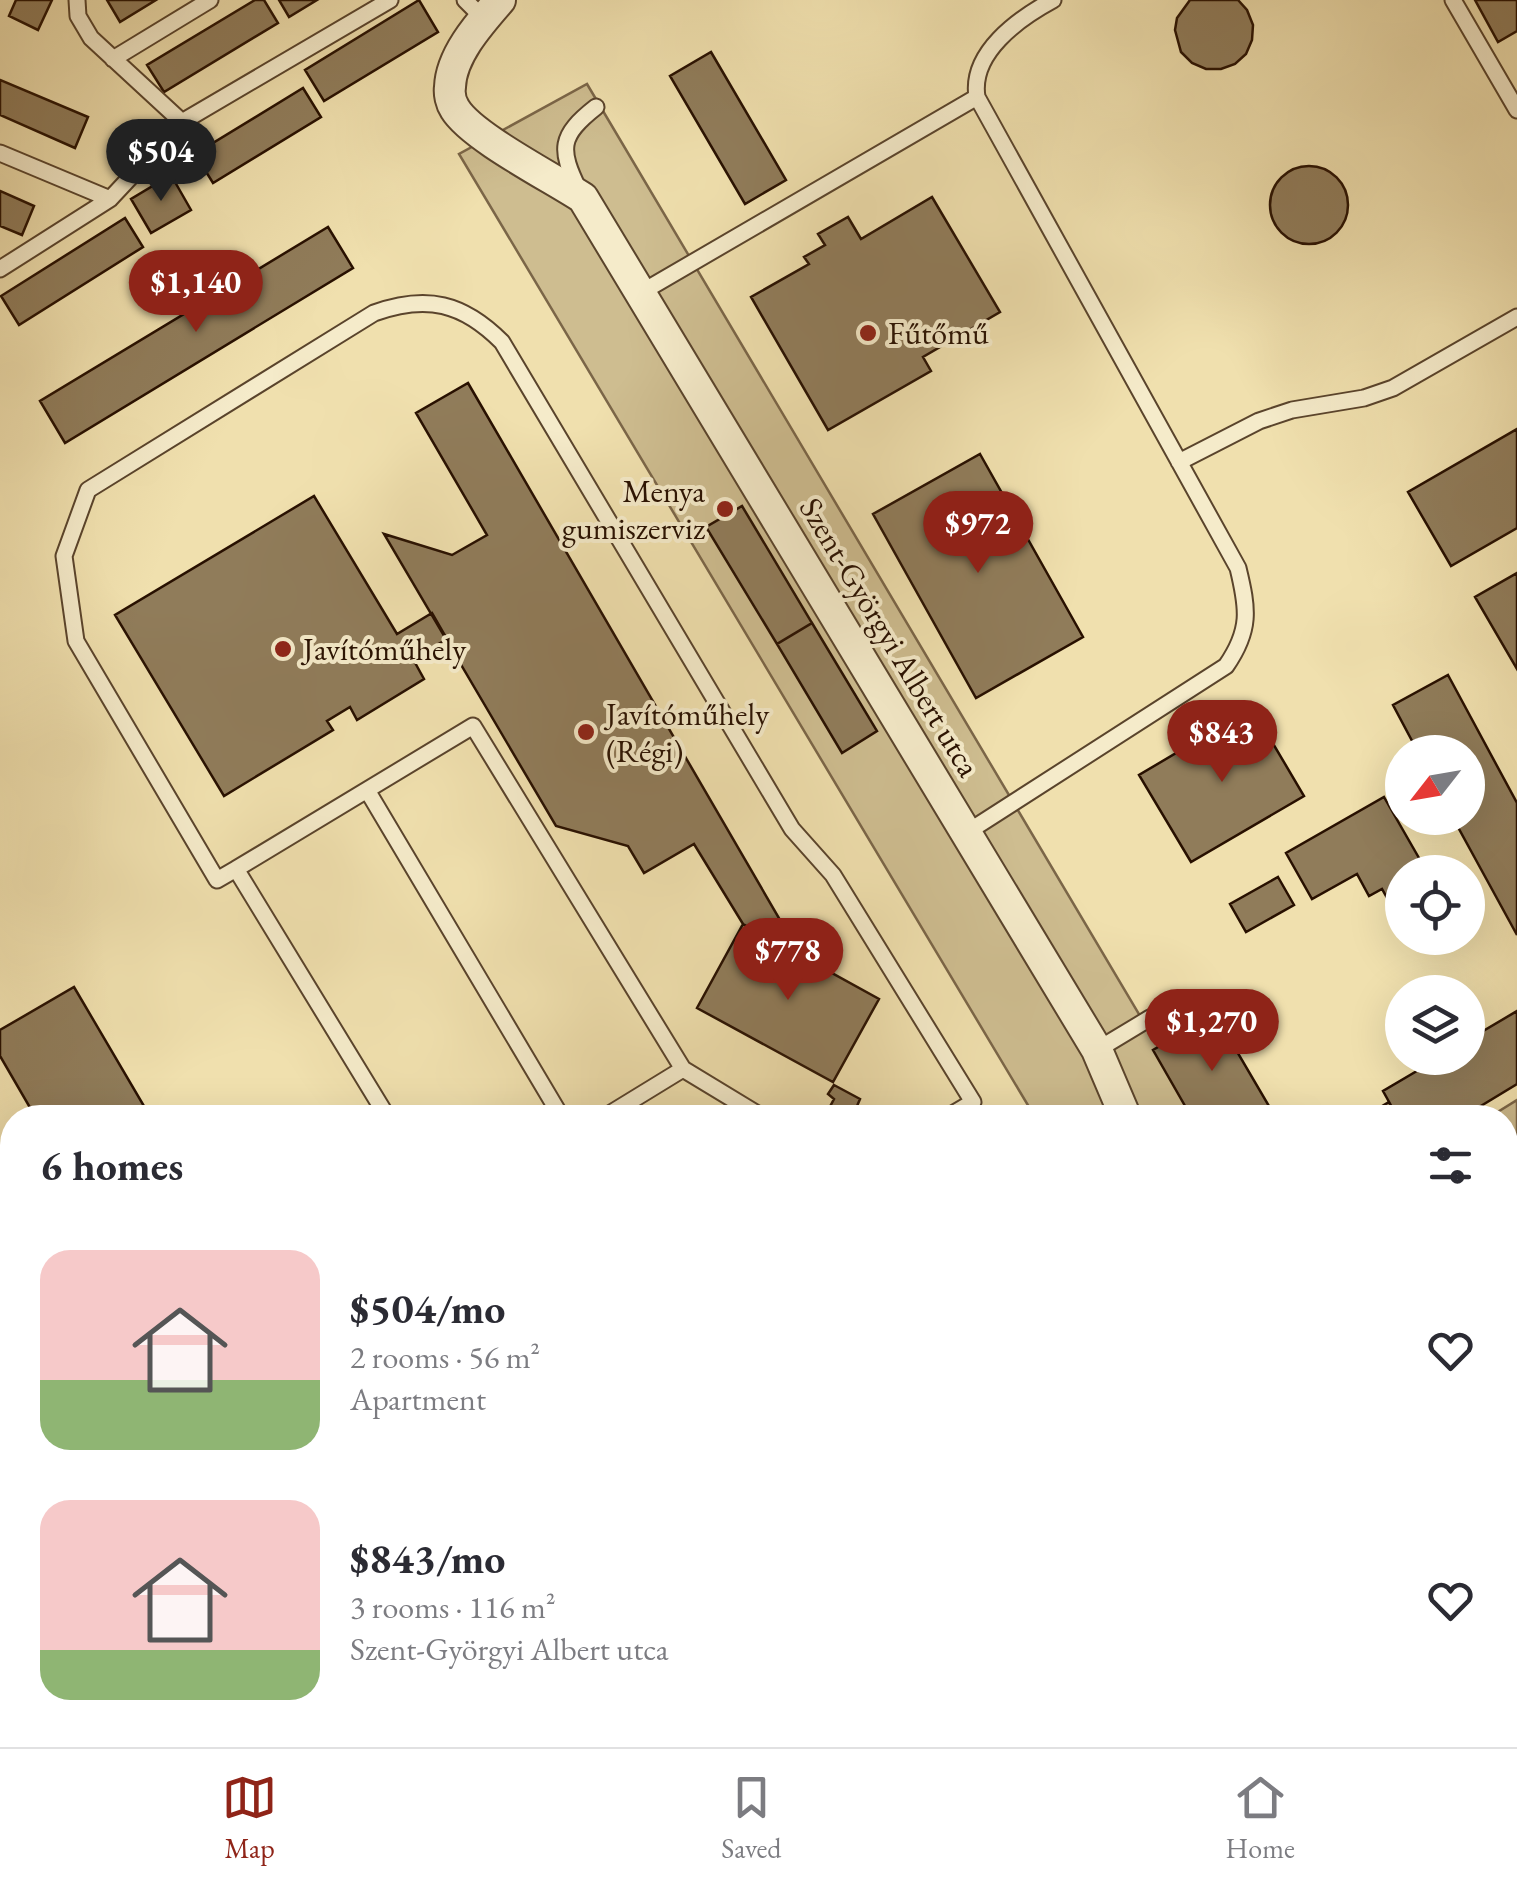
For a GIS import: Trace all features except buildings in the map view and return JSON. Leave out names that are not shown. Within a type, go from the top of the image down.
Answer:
[{"type":"street","points":[[483,6],[450,82],[456,111],[475,129],[584,198]]},
{"type":"street","name":"Szent-Györgyi Albert utca","points":[[584,198],[1098,1050],[1121,1105]]},
{"type":"lane","points":[[77,0],[78,16],[91,38],[182,122]]},
{"type":"lane","points":[[114,58],[210,0]]},
{"type":"lane","points":[[0,268],[110,199],[182,122],[390,0]]},
{"type":"lane","points":[[966,832],[1226,666],[1246,628],[1246,598],[1238,568],[978,97],[975,81],[994,47],[1011,28],[1053,0]]},
{"type":"lane","points":[[1453,0],[1517,110]]},
{"type":"lane","points":[[642,292],[978,97]]},
{"type":"lane","points":[[584,198],[564,153],[576,123],[596,107]]},
{"type":"lane","points":[[0,153],[110,199]]},
{"type":"lane","points":[[743,1105],[683,1069],[473,726],[217,880],[76,641],[64,556],[88,490],[374,313],[400,304],[424,302],[469,314],[502,342],[792,829],[833,875],[973,1102],[968,1105]]},
{"type":"lane","points":[[1179,462],[1292,410],[1364,398],[1393,388],[1517,317]]},
{"type":"lane","points":[[367,790],[554,1105]]},
{"type":"lane","points":[[236,869],[380,1105]]},
{"type":"lane","points":[[1098,1050],[1150,1018]]},
{"type":"lane","points":[[623,1105],[683,1069]]},
{"type":"shaded area","points":[[587,84],[1193,1105],[1028,1105],[459,154]]},
{"type":"place","name":"Fűtőmű","points":[[868,333]]},
{"type":"place","name":"Menya gumiszerviz","points":[[725,509]]},
{"type":"place","name":"Javítóműhely","points":[[283,649]]},
{"type":"place","name":"Javítóműhely (Régi)","points":[[586,732]]}]
